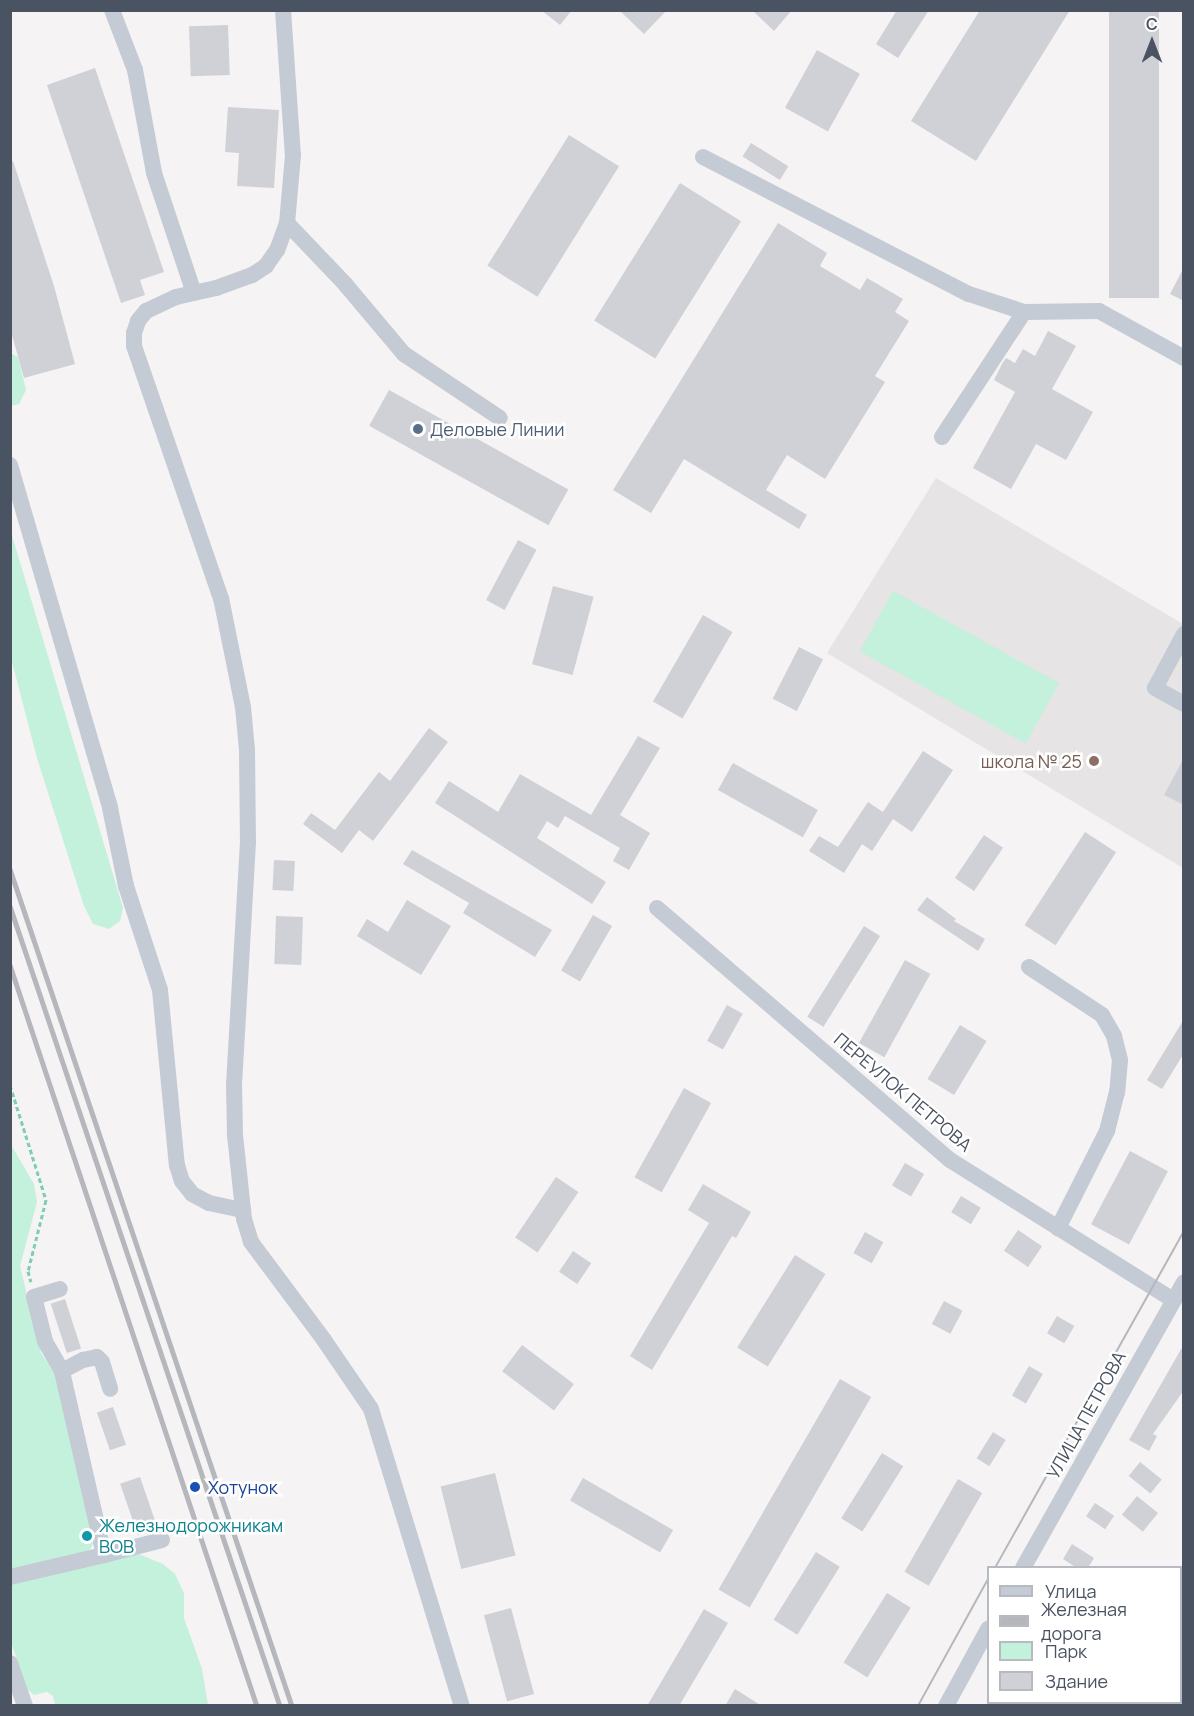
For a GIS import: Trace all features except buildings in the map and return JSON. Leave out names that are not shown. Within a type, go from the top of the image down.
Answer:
[{"type":"street","points":[[112,10],[135,70],[154,173],[194,293]]},
{"type":"street","points":[[283,10],[293,155],[287,223],[277,250],[266,266],[237,281],[176,297],[146,311],[134,333],[134,346],[221,598],[243,707],[247,750],[248,842],[234,1084],[235,1135],[243,1210],[251,1242],[330,1348],[371,1409],[462,1706]]},
{"type":"street","points":[[703,157],[969,294],[1024,312],[1099,311],[1184,358]]},
{"type":"street","points":[[287,223],[345,284],[404,354],[500,418]]},
{"type":"street","points":[[942,437],[1024,312]]},
{"type":"street","points":[[10,465],[110,808],[126,886],[160,990],[177,1165],[182,1181],[192,1194],[209,1203],[243,1210]]},
{"type":"street","points":[[1184,634],[1155,688],[1184,704]]},
{"type":"street","name":"ПЕРЕУЛОК ПЕТРОВА","points":[[657,908],[950,1160],[1173,1300]]},
{"type":"street","points":[[1029,967],[1102,1015],[1114,1036],[1119,1060],[1117,1092],[1107,1131],[1059,1228]]},
{"type":"street","name":"УЛИЦА ПЕТРОВА","points":[[1024,1566],[1184,1282]]},
{"type":"street","points":[[60,1289],[34,1297],[45,1341],[62,1371],[104,1554]]},
{"type":"street","points":[[62,1371],[83,1360],[97,1357],[102,1362],[110,1389]]},
{"type":"street","points":[[10,1577],[162,1540]]},
{"type":"street","points":[[946,1706],[987,1631]]},
{"type":"street","points":[[10,1663],[25,1706]]},
{"type":"path","points":[[10,1085],[46,1200],[28,1271],[34,1297]]},
{"type":"shaded area","name":"школа № 25","points":[[936,478],[1183,624],[1183,868],[827,653]]},
{"type":"green space","points":[[10,353],[18,357],[26,390],[19,404],[11,406]]},
{"type":"green space","points":[[11,532],[123,908],[120,921],[109,929],[93,924],[84,906],[37,758],[11,658]]},
{"type":"green space","points":[[893,591],[1059,683],[1026,743],[860,651]]},
{"type":"green space","points":[[10,1143],[34,1184],[37,1202],[20,1266],[41,1353],[58,1378],[94,1541],[90,1550],[75,1556],[10,1571]]},
{"type":"green space","points":[[134,1552],[163,1564],[175,1574],[184,1593],[184,1618],[202,1669],[208,1705],[55,1705],[53,1696],[47,1692],[34,1695],[27,1689],[11,1642],[10,1584]]},
{"type":"tram line","points":[[996,1566],[1184,1231]]},
{"type":"tram line","points":[[918,1706],[987,1581]]},
{"type":"railway","points":[[10,869],[292,1706]]},
{"type":"railway","points":[[10,906],[280,1706]]},
{"type":"railway","points":[[10,965],[257,1706]]},
{"type":"place","name":"Деловые Линии","points":[[418,429]]},
{"type":"place","name":"школа № 25","points":[[1094,761]]},
{"type":"place","name":"Хотунок","points":[[195,1487]]},
{"type":"place","name":"Железнодорожникам ВОВ","points":[[87,1536]]}]
